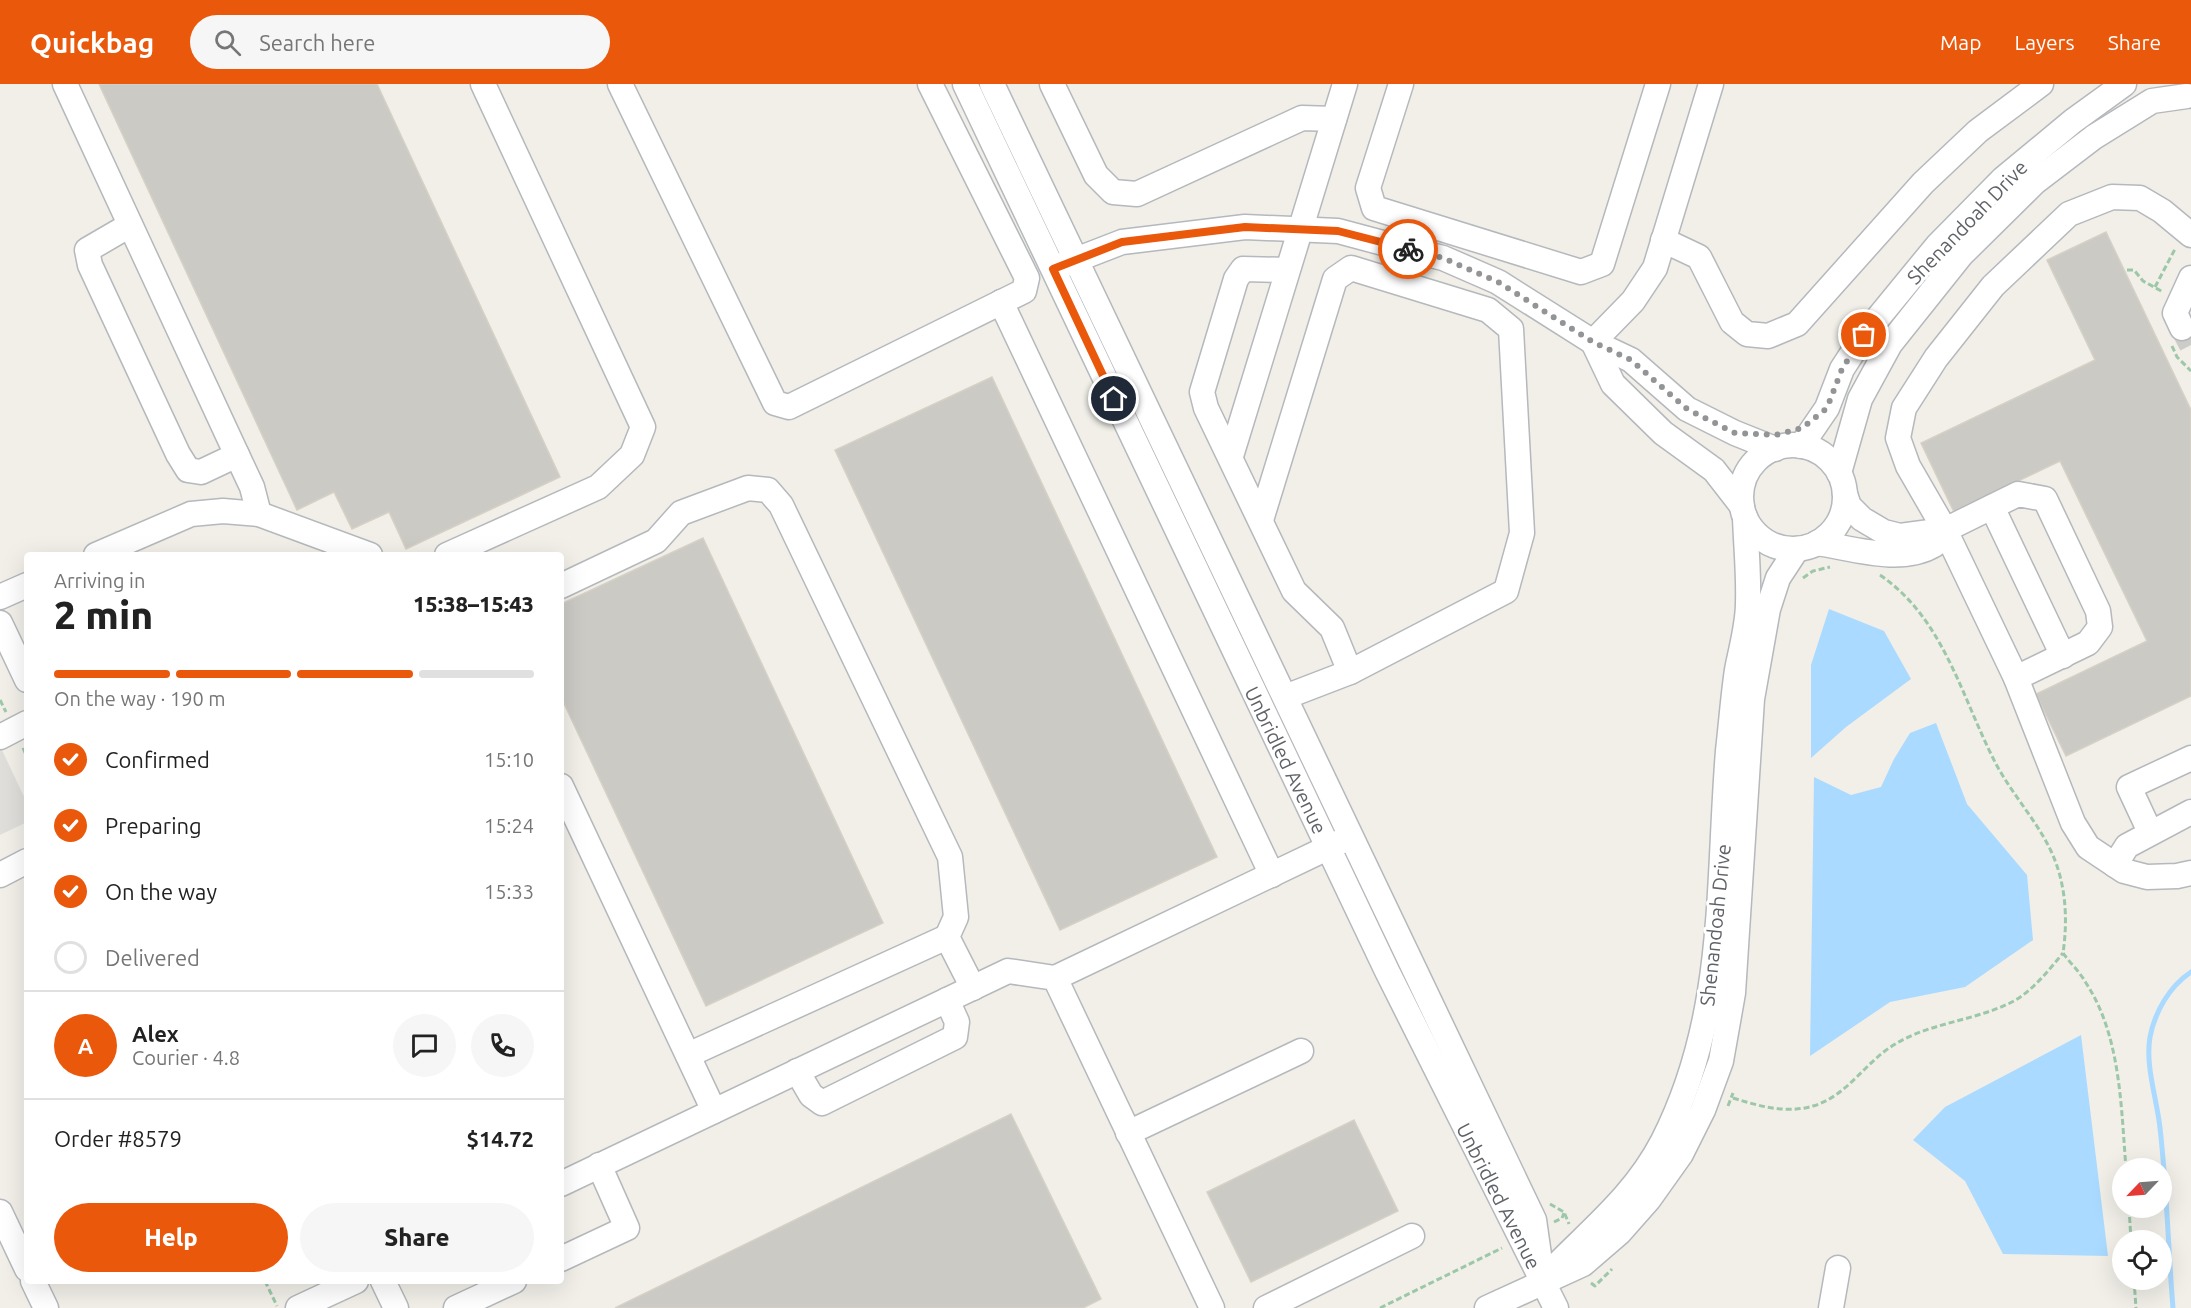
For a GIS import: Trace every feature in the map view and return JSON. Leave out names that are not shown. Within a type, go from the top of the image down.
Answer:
[{"type":"street","points":[[65,84],[252,487],[259,514]]},
{"type":"street","points":[[454,552],[598,487],[632,455],[643,427],[483,84]]},
{"type":"street","points":[[620,84],[774,404],[789,407],[1024,291],[1027,278],[930,84]]},
{"type":"street","name":"Unbridled Avenue","points":[[965,84],[1328,848],[1528,1236],[1542,1280],[1556,1308]]},
{"type":"street","name":"Unbridled Avenue","points":[[993,84],[1534,1220],[1528,1236]]},
{"type":"street","points":[[1052,84],[1096,175],[1113,192],[1137,194],[1302,118],[1334,119]]},
{"type":"street","points":[[1231,456],[1345,84]]},
{"type":"street","points":[[1401,84],[1368,188],[1374,208],[1581,272],[1602,264],[1658,84]]},
{"type":"street","points":[[1593,342],[1633,301],[1655,268],[1711,84]]},
{"type":"street","points":[[1663,240],[1699,256],[1732,322],[1747,334],[1768,336],[1797,324],[1923,183],[1978,131],[2041,84]]},
{"type":"street","name":"Shenandoah Drive","points":[[1801,446],[1827,408],[1842,369],[1864,335],[1937,246],[2003,179],[2124,84]]},
{"type":"street","name":"Shenandoah Drive","points":[[1842,484],[1860,399],[1890,344],[1961,255],[2035,182],[2094,137],[2152,101],[2184,92]]},
{"type":"street","points":[[2185,239],[2162,211],[2140,198],[2112,197],[2069,214],[1993,286],[1936,358],[1904,408],[1898,438],[1908,466],[1945,530],[2016,678],[2073,823],[2088,847],[2124,871],[2147,877],[2191,873]]},
{"type":"street","points":[[1388,280],[1408,219]]},
{"type":"street","points":[[130,225],[87,250],[90,265],[104,296],[178,454],[189,470],[201,472],[237,455]]},
{"type":"street","points":[[1027,278],[1122,242],[1245,227],[1338,231],[1443,258],[1498,282],[1593,342],[1631,360],[1687,409],[1735,433],[1775,449]]},
{"type":"street","points":[[1488,310],[1506,250]]},
{"type":"street","points":[[1261,520],[1335,279],[1351,268],[1488,310],[1511,329],[1517,392],[1522,533],[1506,591],[1350,672],[1285,697]]},
{"type":"street","points":[[1287,270],[1243,269],[1236,279],[1202,392],[1206,408],[1294,591],[1332,628],[1350,672]]},
{"type":"street","points":[[2182,328],[2175,313],[2191,278]]},
{"type":"street","points":[[1001,302],[1272,875]]},
{"type":"street","points":[[1593,342],[1613,384],[1663,433],[1714,470],[1744,512],[1754,531],[1766,542],[1781,548],[1900,545],[1926,531],[1945,530],[2018,494],[2045,499],[2093,601],[2100,627],[2088,643],[2016,678]]},
{"type":"street","points":[[1735,433],[1776,435],[1802,428],[1827,408]]},
{"type":"street","points":[[1744,512],[1742,490],[1747,474],[1756,461],[1775,449],[1801,446],[1816,451],[1829,460],[1842,484],[1849,506],[1862,519],[1900,545]]},
{"type":"street","points":[[1807,546],[1838,523],[1842,484]]},
{"type":"street","points":[[564,585],[656,541],[681,513],[748,488],[768,490],[781,505],[950,857],[956,917],[947,937],[688,1055]]},
{"type":"street","points":[[1992,507],[2063,656]]},
{"type":"street","points":[[103,552],[191,514],[223,510],[259,514],[362,552]]},
{"type":"street","name":"Shenandoah Drive","points":[[1579,1254],[1643,1175],[1675,1114],[1698,1056],[1711,994],[1717,943],[1728,753],[1748,605],[1744,512]]},
{"type":"street","name":"Shenandoah Drive","points":[[1487,1308],[1542,1280],[1579,1254],[1619,1233],[1649,1200],[1681,1154],[1703,1110],[1721,1061],[1733,993],[1752,699],[1768,609],[1778,578],[1807,546]]},
{"type":"street","points":[[0,597],[24,586]]},
{"type":"street","points":[[0,623],[24,674]]},
{"type":"street","points":[[0,737],[24,725]]},
{"type":"street","points":[[2150,832],[2129,787],[2191,758]]},
{"type":"street","points":[[564,792],[714,1111]]},
{"type":"street","points":[[2115,865],[2127,846],[2191,812]]},
{"type":"street","points":[[564,1182],[1008,971],[1055,978],[1351,837]]},
{"type":"street","points":[[0,875],[24,863]]},
{"type":"street","points":[[947,937],[973,988]]},
{"type":"street","points":[[1055,978],[1212,1308]]},
{"type":"street","points":[[797,1071],[811,1095],[822,1103],[955,1036],[957,1022],[947,1000]]},
{"type":"street","points":[[1128,1133],[1301,1051]]},
{"type":"street","points":[[564,1258],[627,1228],[599,1165]]},
{"type":"street","points":[[0,1212],[24,1263]]},
{"type":"street","points":[[1266,1308],[1412,1236]]},
{"type":"street","points":[[1831,1308],[1838,1268]]},
{"type":"street","points":[[34,1284],[46,1308]]},
{"type":"street","points":[[313,1299],[349,1284]]},
{"type":"street","points":[[384,1284],[396,1308]]},
{"type":"street","points":[[456,1308],[508,1284]]},
{"type":"path","points":[[2154,287],[2185,239]]},
{"type":"path","points":[[1798,582],[1814,571],[1840,566]]},
{"type":"path","points":[[1732,1098],[1755,1105],[1791,1111],[1814,1106],[1834,1098],[1890,1048],[1913,1034],[2012,1003],[2033,987],[2063,953],[2066,930],[2065,903],[2050,850],[1994,761],[1930,624],[1901,589],[1872,572]]},
{"type":"path","points":[[2063,953],[2087,983],[2104,1023],[2116,1067],[2125,1158]]},
{"type":"path","points":[[1725,1114],[1735,1086]]},
{"type":"path","points":[[1548,1202],[1564,1212],[1589,1283],[1595,1286],[1618,1262]]},
{"type":"path","points":[[1380,1308],[1528,1236],[1562,1218],[1564,1212]]},
{"type":"path","points":[[266,1284],[278,1308]]},
{"type":"path","points":[[2135,1290],[2136,1308]]},
{"type":"shaded area","points":[[0,746],[24,797],[24,823],[0,835]]},
{"type":"water","points":[[1829,609],[1884,631],[1911,679],[1846,727],[1811,758],[1811,665]]},
{"type":"water","points":[[1936,723],[1967,804],[2027,875],[2033,940],[1965,987],[1890,1002],[1810,1056],[1814,777],[1851,795],[1881,787],[1910,733]]},
{"type":"water","points":[[2081,1035],[2108,1256],[2003,1254],[1965,1181],[1913,1140],[1945,1107]]},
{"type":"building","points":[[99,84],[377,84],[560,477],[406,549],[389,512],[352,529],[334,492],[297,510]]},
{"type":"building","points":[[2106,232],[2191,410],[2191,696],[2066,756],[2036,694],[2147,641],[2060,461],[1954,512],[1921,443],[2095,360],[2047,260]]},
{"type":"building","points":[[992,377],[1217,857],[1060,930],[835,450]]},
{"type":"building","points":[[703,538],[883,923],[706,1006],[564,703],[564,603]]},
{"type":"building","points":[[1011,1114],[1101,1299],[1083,1308],[615,1308]]},
{"type":"building","points":[[1354,1120],[1398,1211],[1251,1282],[1207,1192]]},
{"type":"waterway","points":[[2173,1308],[2159,1117],[2150,1071],[2149,1048],[2152,1027],[2164,1000],[2176,984],[2191,972]]},
{"type":"tunnel","points":[[2182,328],[2191,345]]},
{"type":"way so far","points":[[1408,249],[1443,258],[1498,282],[1593,342],[1631,360],[1687,409],[1735,433],[1776,435],[1802,428],[1827,408],[1842,369],[1864,335]]},
{"type":"route","points":[[1114,399],[1053,269],[1122,242],[1245,227],[1338,231],[1408,249]]}]
